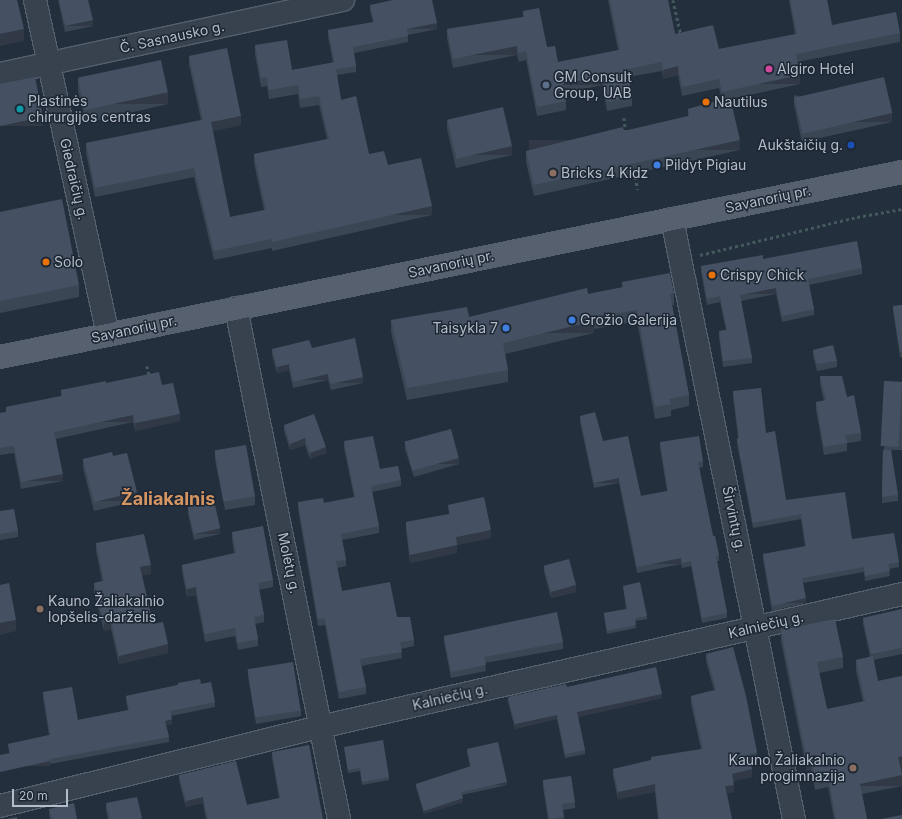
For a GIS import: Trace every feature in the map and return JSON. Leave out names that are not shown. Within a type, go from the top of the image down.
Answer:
[{"type":"main road","name":"Savanorių pr.","points":[[0,357],[902,172]]},
{"type":"street","name":"Giedraičių g.","points":[[36,0],[48,64],[108,334]]},
{"type":"street","name":"Č. Sasnausko g.","points":[[0,74],[343,0]]},
{"type":"street","name":"Širvintų g.","points":[[672,219],[794,819]]},
{"type":"street","name":"Molėtų g.","points":[[236,308],[306,645],[320,727],[339,819]]},
{"type":"street","name":"Kalniečių g.","points":[[0,806],[320,727],[902,594]]},
{"type":"path","points":[[673,0],[681,34]]},
{"type":"path","points":[[624,118],[628,140]]},
{"type":"path","points":[[634,168],[638,190]]},
{"type":"path","points":[[680,260],[763,242],[857,217],[902,209]]},
{"type":"path","points":[[147,366],[151,381]]},
{"type":"building","points":[[0,0],[17,0],[24,29],[0,34]]},
{"type":"building","points":[[59,0],[88,0],[93,20],[65,26]]},
{"type":"building","points":[[393,0],[432,0],[437,23],[407,29],[408,36],[353,47],[356,66],[336,69],[328,30],[374,22],[370,5]]},
{"type":"building","points":[[610,0],[668,0],[675,34],[713,25],[719,49],[797,34],[790,0],[827,0],[832,25],[896,12],[900,33],[796,54],[800,75],[722,92],[719,79],[682,87],[678,66],[663,70],[662,62],[627,69],[632,97],[607,102],[602,76],[563,84],[566,101],[537,107],[526,51],[519,53],[517,46],[453,59],[447,29],[524,17],[523,11],[539,8],[547,47],[555,46],[558,62],[620,50]]},
{"type":"building","points":[[287,40],[292,70],[335,62],[341,100],[356,96],[369,154],[384,151],[388,165],[421,158],[432,206],[272,242],[272,239],[214,251],[194,168],[95,188],[86,143],[203,120],[189,56],[227,48],[241,116],[211,122],[230,217],[266,210],[254,154],[329,139],[319,96],[300,99],[298,85],[269,90],[267,77],[261,78],[255,45]]},
{"type":"building","points":[[161,60],[168,92],[85,110],[78,78]]},
{"type":"building","name":"Plastinės chirurgijos centras","points":[[35,77],[43,117],[0,126],[0,84]]},
{"type":"building","points":[[884,77],[892,113],[803,134],[794,98]]},
{"type":"building","points":[[730,97],[740,140],[534,185],[526,151],[623,127],[624,131],[689,116],[688,109]]},
{"type":"building","points":[[503,107],[512,146],[456,159],[447,120]]},
{"type":"building","points":[[62,199],[79,285],[0,301],[0,212]]},
{"type":"building","points":[[857,241],[862,268],[808,279],[814,309],[782,316],[776,288],[740,295],[752,358],[723,361],[719,331],[727,330],[720,296],[707,299],[701,266],[763,255],[763,259]]},
{"type":"building","points":[[670,273],[674,293],[670,294],[689,395],[669,399],[671,404],[655,407],[637,310],[593,317],[594,321],[503,343],[508,370],[407,388],[391,320],[467,307],[469,317],[587,288],[588,294],[623,287],[622,282]]},
{"type":"building","points":[[902,305],[902,352],[900,352],[893,306]]},
{"type":"building","points":[[355,338],[363,377],[331,384],[328,374],[293,382],[289,364],[277,367],[272,349],[309,340],[312,348]]},
{"type":"building","points":[[833,345],[837,361],[817,364],[813,350]]},
{"type":"building","points":[[159,372],[162,385],[173,383],[180,414],[135,423],[133,415],[54,432],[63,474],[21,482],[14,446],[0,448],[0,413],[6,412],[6,407],[62,396],[61,390],[106,381],[106,383]]},
{"type":"building","points":[[820,376],[842,376],[847,397],[854,395],[861,433],[845,435],[847,443],[824,447],[816,402],[826,400]]},
{"type":"building","points":[[884,381],[902,382],[899,447],[881,446]]},
{"type":"building","points":[[761,388],[766,433],[775,431],[786,500],[845,492],[852,539],[894,533],[899,562],[888,564],[890,571],[865,576],[864,567],[802,578],[806,598],[772,606],[763,554],[806,546],[801,514],[753,523],[737,439],[739,438],[733,391]]},
{"type":"building","points":[[595,412],[603,441],[628,436],[641,496],[668,491],[660,442],[699,436],[703,461],[698,462],[713,536],[715,536],[719,555],[716,556],[727,613],[702,618],[691,561],[682,563],[681,558],[637,567],[619,478],[594,483],[580,416]]},
{"type":"building","points":[[314,414],[326,447],[310,453],[305,438],[290,444],[284,425]]},
{"type":"building","points":[[451,429],[459,458],[412,470],[405,441]]},
{"type":"building","points":[[373,436],[380,469],[398,466],[401,480],[371,486],[379,526],[341,534],[346,560],[336,561],[342,591],[390,582],[397,617],[410,617],[414,640],[400,642],[402,652],[360,659],[366,687],[339,692],[325,618],[318,619],[298,502],[323,498],[324,503],[355,497],[344,441]]},
{"type":"building","points":[[246,445],[255,496],[224,502],[214,451]]},
{"type":"building","points":[[883,450],[891,450],[898,495],[882,497]]},
{"type":"building","points":[[112,452],[113,456],[127,453],[137,492],[94,502],[83,459]]},
{"type":"building","points":[[484,497],[491,530],[456,537],[457,545],[410,555],[406,522],[450,514],[448,505]]},
{"type":"building","points":[[214,501],[220,528],[194,534],[188,507]]},
{"type":"building","points":[[14,509],[18,531],[0,534],[0,511]]},
{"type":"building","points":[[263,526],[273,580],[258,583],[264,615],[254,617],[258,639],[238,643],[235,628],[205,634],[196,587],[187,589],[182,565],[236,553],[232,532]]},
{"type":"building","points":[[144,534],[151,565],[140,567],[153,624],[163,622],[168,644],[119,656],[111,621],[104,623],[94,583],[104,581],[96,543]]},
{"type":"building","points":[[569,559],[576,585],[551,592],[544,566]]},
{"type":"building","points":[[640,582],[647,616],[635,618],[636,625],[607,631],[604,613],[627,609],[623,586]]},
{"type":"building","points":[[9,583],[16,620],[0,623],[0,585]]},
{"type":"building","points":[[902,609],[902,648],[871,654],[863,618]]},
{"type":"building","points":[[557,612],[563,642],[484,657],[486,665],[451,672],[444,636]]},
{"type":"building","name":"Kauno Žaliakalnio progimnazija","points":[[835,619],[843,657],[817,662],[827,709],[865,701],[856,660],[873,656],[878,681],[902,676],[902,756],[898,757],[902,775],[860,784],[867,819],[836,819],[828,776],[815,779],[811,759],[807,760],[781,630]]},
{"type":"building","points":[[733,647],[746,696],[757,752],[749,754],[752,769],[732,774],[734,785],[725,786],[732,819],[659,819],[655,784],[618,792],[613,769],[651,760],[651,757],[703,749],[691,696],[716,690],[706,654]]},
{"type":"building","points":[[293,662],[301,710],[255,718],[248,669]]},
{"type":"building","points":[[656,667],[662,694],[577,712],[585,750],[565,754],[557,715],[515,724],[508,697],[566,684],[567,687]]},
{"type":"building","points":[[200,679],[201,684],[211,682],[215,702],[170,711],[172,719],[165,721],[169,737],[50,759],[50,761],[0,772],[0,755],[10,753],[8,744],[50,735],[43,692],[72,687],[78,720],[129,710],[126,696]]},
{"type":"building","points":[[383,740],[389,777],[362,782],[360,768],[348,770],[344,747]]},
{"type":"building","points":[[498,742],[507,782],[461,792],[463,798],[424,811],[416,784],[471,766],[467,749]]},
{"type":"building","points":[[309,745],[323,819],[208,819],[203,797],[186,801],[179,775],[236,761],[247,805],[280,798],[272,752]]},
{"type":"building","points":[[571,776],[575,802],[562,804],[564,817],[549,819],[543,780]]},
{"type":"building","points":[[137,797],[142,818],[107,819],[110,818],[106,803]]},
{"type":"building","points":[[74,803],[77,819],[52,819],[49,809]]},
{"type":"building","points":[[902,815],[902,819],[881,819]]},
{"type":"place","name":"Algiro Hotel","points":[[769,69]]},
{"type":"place","name":"GM Consult Group, UAB","points":[[546,85]]},
{"type":"place","name":"Nautilus","points":[[706,102]]},
{"type":"place","name":"Plastinės chirurgijos centras","points":[[20,109]]},
{"type":"place","name":"Aukštaičių g.","points":[[851,145]]},
{"type":"place","name":"Pildyt Pigiau","points":[[657,165]]},
{"type":"place","name":"Bricks 4 Kidz","points":[[553,173]]},
{"type":"place","name":"Solo","points":[[46,262]]},
{"type":"place","name":"Crispy Chick","points":[[712,275]]},
{"type":"place","name":"Grožio Galerija","points":[[572,320]]},
{"type":"place","name":"Taisykla 7","points":[[506,328]]},
{"type":"place","name":"Kauno Žaliakalnio lopšelis-darželis","points":[[40,609]]},
{"type":"place","name":"Kauno Žaliakalnio progimnazija","points":[[853,768]]},
{"type":"district","name":"Žaliakalnis","points":[[168,499]]}]
